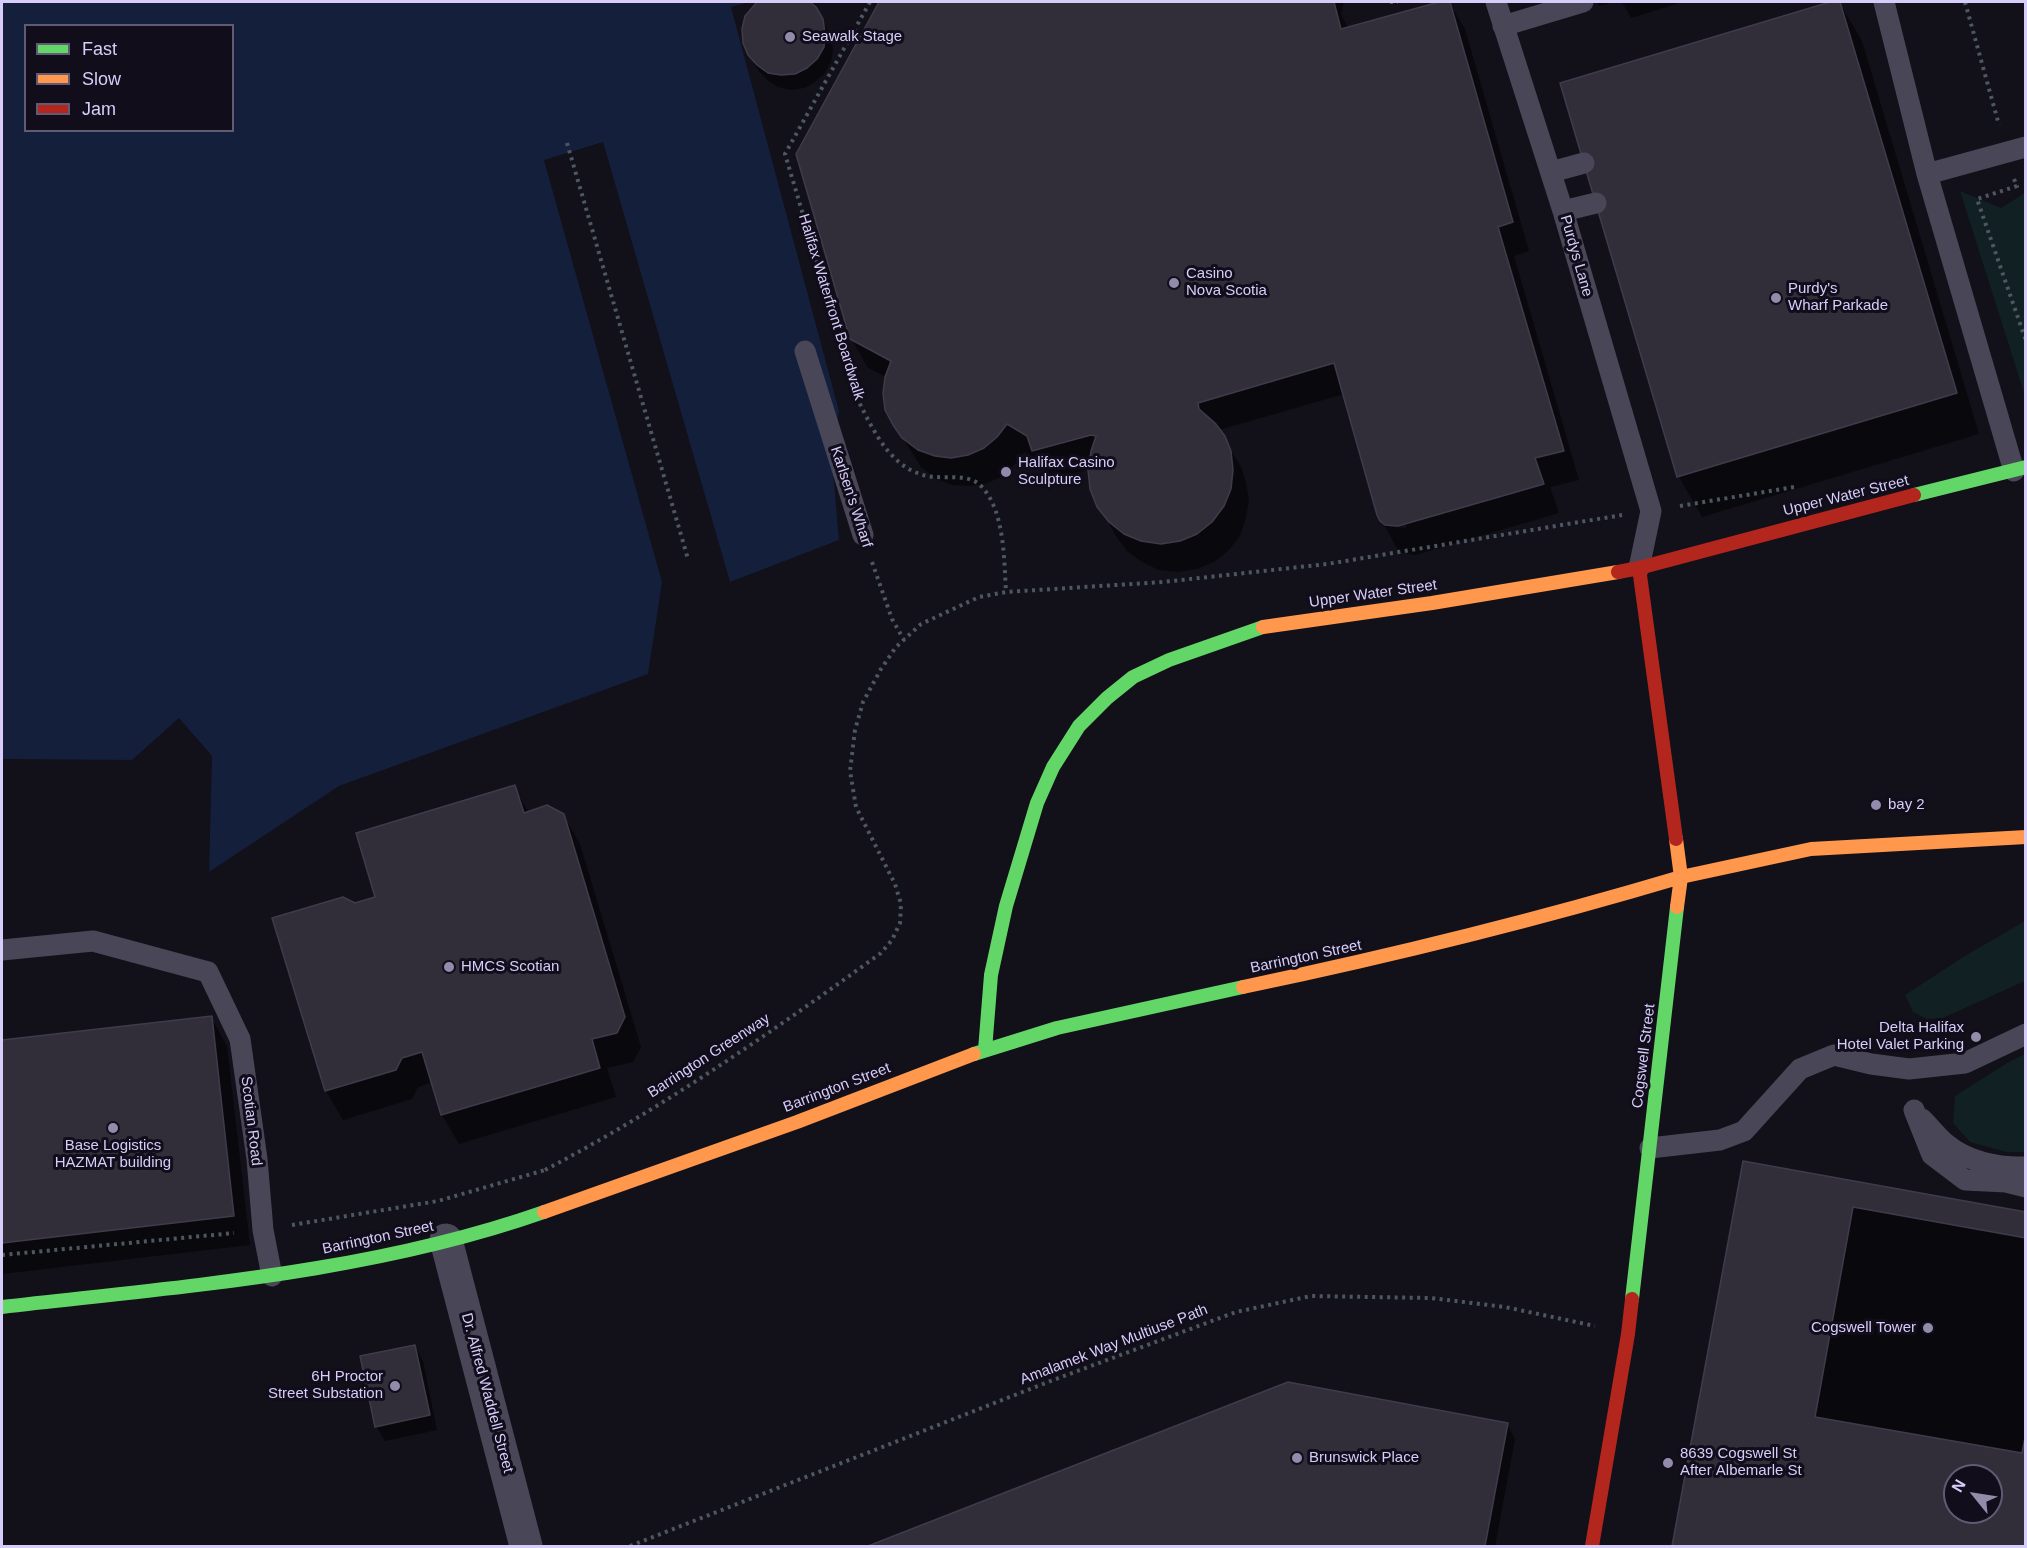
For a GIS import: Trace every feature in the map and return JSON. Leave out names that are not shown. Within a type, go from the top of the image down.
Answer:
[{"type":"main road","name":"Upper Water Street","points":[[985,1050],[994,963],[1006,906],[1036,803],[1053,768],[1079,726],[1107,698],[1133,677],[1168,660],[1256,628],[1432,603],[1639,568],[1848,511],[2020,469]]},
{"type":"main road","name":"Cogswell Street","points":[[1592,1546],[1628,1334],[1681,877],[1639,568]]},
{"type":"main road","name":"Barrington Street","points":[[2,1307],[272,1276],[401,1253],[534,1215],[797,1122],[985,1050],[1057,1028],[1361,962],[1588,905],[1681,877],[1811,849],[2025,837]]},
{"type":"street","name":"Dr. Alfred Waddell Street","points":[[446,1240],[526,1546]]},
{"type":"lane","points":[[1496,2],[1503,26],[1583,2]]},
{"type":"lane","points":[[1884,2],[1927,174],[2020,469]]},
{"type":"lane","name":"Purdys Lane","points":[[1503,26],[1563,211],[1651,511],[1639,568]]},
{"type":"lane","points":[[1927,174],[2016,150]]},
{"type":"lane","points":[[1551,172],[1584,163]]},
{"type":"lane","points":[[1563,211],[1596,203]]},
{"type":"lane","name":"Karlsen's Wharf","points":[[805,351],[863,535]]},
{"type":"lane","name":"Scotian Road","points":[[2,950],[93,941],[208,972],[240,1039],[257,1160],[263,1230],[272,1276]]},
{"type":"lane","points":[[1650,1148],[1720,1140],[1744,1131],[1800,1069],[1834,1055],[1871,1064],[1909,1069],[1965,1063],[2025,1034]]},
{"type":"lane","points":[[2025,1167],[2008,1168],[1973,1160],[1946,1144],[1914,1110],[1932,1155],[1965,1180],[2006,1182],[2025,1186]]},
{"type":"path","name":"Halifax Waterfront Boardwalk","points":[[870,2],[785,154],[858,400],[874,433],[895,459],[911,470],[932,477],[962,477],[981,485],[993,505],[1002,535],[1006,592]]},
{"type":"path","points":[[1390,2],[1398,2]]},
{"type":"path","points":[[1965,2],[2016,150],[2017,186],[1977,199],[2025,341]]},
{"type":"path","points":[[567,143],[688,559]]},
{"type":"path","name":"Karlsen's Wharf","points":[[863,535],[892,620],[904,640]]},
{"type":"path","name":"Barrington Greenway","points":[[545,1170],[609,1135],[733,1057],[881,953]]},
{"type":"path","name":"Amalamek Way Multiuse Path","points":[[630,1546],[1048,1382],[1247,1310],[1311,1296],[1431,1298],[1505,1307],[1628,1334]]},
{"type":"shaded area","points":[[1960,191],[2001,208],[2025,193],[2025,396]]},
{"type":"shaded area","points":[[2025,921],[2025,981],[1943,1018],[1927,1019],[1913,1012],[1905,995],[1963,957]]},
{"type":"shaded area","points":[[2025,1054],[2025,1152],[2006,1152],[1970,1142],[1953,1123],[1955,1096]]},
{"type":"water","points":[[2,2],[749,2],[731,7],[839,411],[831,448],[839,540],[730,582],[603,142],[544,160],[662,582],[648,674],[339,786],[209,872],[212,756],[179,718],[132,760],[2,759]]},
{"type":"building","name":"Seawalk Stage","points":[[757,2],[810,2],[816,7],[823,19],[824,47],[817,59],[807,68],[795,74],[768,73],[748,55],[743,43],[742,29],[745,16]]},
{"type":"building","name":"Casino Nova Scotia","points":[[879,2],[1334,2],[1341,29],[1439,2],[1450,2],[1513,222],[1498,227],[1564,451],[1535,458],[1544,484],[1398,526],[1385,525],[1377,515],[1334,363],[1198,403],[1199,409],[1215,423],[1225,436],[1231,451],[1233,470],[1231,489],[1224,506],[1212,522],[1197,534],[1180,541],[1161,544],[1141,541],[1124,534],[1109,522],[1097,507],[1090,489],[1088,470],[1096,436],[1091,435],[1032,451],[1027,436],[1007,424],[984,448],[968,455],[951,458],[935,456],[918,450],[902,438],[885,410],[883,393],[885,377],[891,361],[850,339],[796,154]]},
{"type":"building","name":"Purdy's Wharf Parkade","points":[[1830,2],[1840,2],[1957,393],[1677,477],[1560,83]]},
{"type":"building","name":"HMCS Scotian","points":[[515,785],[524,813],[547,805],[564,814],[625,1017],[617,1033],[592,1039],[600,1068],[441,1115],[422,1052],[402,1058],[396,1070],[325,1091],[272,918],[343,897],[355,903],[375,897],[356,833]]},
{"type":"building","name":"Base Logistics HAZMAT building","points":[[212,1016],[234,1216],[2,1243],[2,1040]]},
{"type":"building","points":[[1743,1161],[2026,1212],[2026,1546],[1672,1546]]},
{"type":"building","name":"Cogswell Tower","points":[[1853,1207],[2026,1238],[2026,1433],[2022,1453],[1815,1417]]},
{"type":"building","name":"6H Proctor Street Substation","points":[[415,1345],[430,1415],[375,1427],[360,1356]]},
{"type":"building","name":"Brunswick Place","points":[[1288,1382],[1508,1423],[1485,1546],[868,1546]]},
{"type":"traffic: fast","points":[[1914,495],[2026,467]]},
{"type":"traffic: fast","points":[[985,1050],[991,975],[1006,906],[1037,803],[1053,767],[1079,726],[1107,698],[1133,677],[1169,660],[1263,627]]},
{"type":"traffic: fast","points":[[1632,1299],[1677,907]]},
{"type":"traffic: fast","points":[[974,1054],[1057,1028],[1243,987]]},
{"type":"traffic: fast","points":[[2,1307],[208,1284],[344,1263],[412,1250],[478,1233],[544,1212]]},
{"type":"traffic: slow","points":[[1263,627],[1432,603],[1618,572]]},
{"type":"traffic: slow","points":[[1676,839],[1681,877],[1811,849],[2026,837]]},
{"type":"traffic: slow","points":[[1243,987],[1464,936],[1681,877],[1677,907]]},
{"type":"traffic: slow","points":[[544,1212],[797,1122],[974,1054]]},
{"type":"traffic: jam","points":[[1618,572],[1914,495]]},
{"type":"traffic: jam","points":[[1639,568],[1676,839]]},
{"type":"traffic: jam","points":[[1592,1546],[1632,1299]]},
{"type":"place","name":"Seawalk Stage","points":[[790,37]]},
{"type":"place","name":"Casino Nova Scotia","points":[[1174,283]]},
{"type":"place","name":"Purdy's Wharf Parkade","points":[[1776,298]]},
{"type":"place","name":"Halifax Casino Sculpture","points":[[1006,472]]},
{"type":"place","name":"bay 2","points":[[1876,805]]},
{"type":"place","name":"HMCS Scotian","points":[[449,967]]},
{"type":"place","name":"Delta Halifax Hotel Valet Parking","points":[[1976,1037]]},
{"type":"place","name":"Base Logistics HAZMAT building","points":[[113,1128]]},
{"type":"place","name":"Cogswell Tower","points":[[1928,1328]]},
{"type":"place","name":"6H Proctor Street Substation","points":[[395,1386]]},
{"type":"place","name":"Brunswick Place","points":[[1297,1458]]},
{"type":"place","name":"8639 Cogswell St After Albemarle St","points":[[1668,1463]]}]
